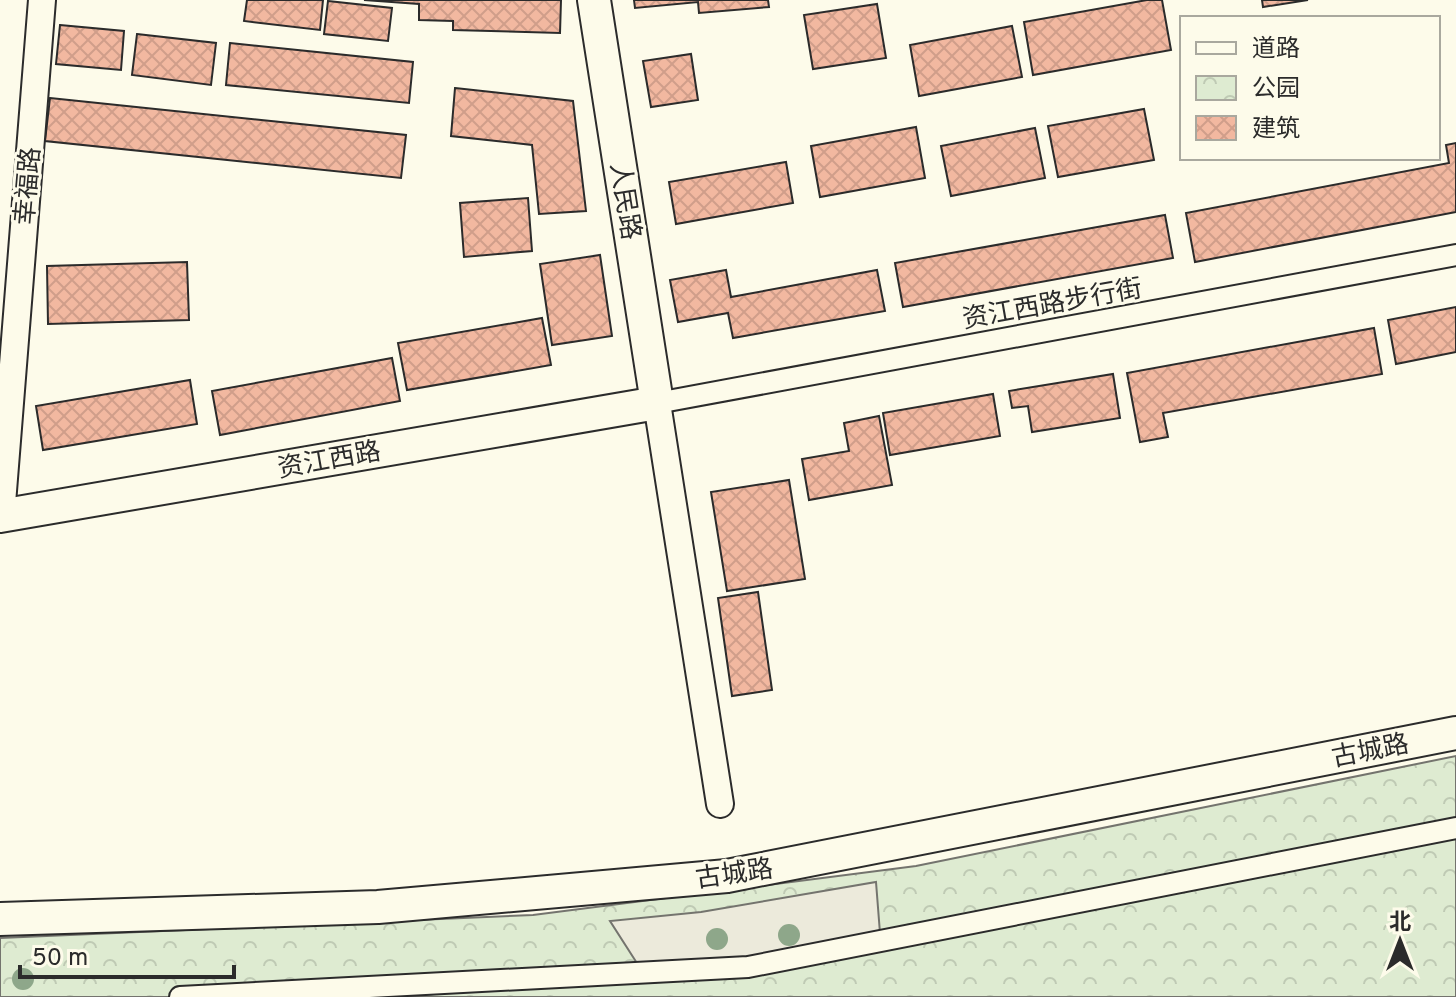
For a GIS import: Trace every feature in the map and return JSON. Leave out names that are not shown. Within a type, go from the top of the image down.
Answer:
[{"type":"street","name":"幸福路","points":[[1,516],[42,0]]},
{"type":"street","name":"人民路","points":[[594,0],[657,403]]},
{"type":"street","name":"资江西路步行街","points":[[657,403],[1456,255]]},
{"type":"street","name":"资江西路","points":[[1,516],[657,403]]},
{"type":"street","points":[[657,403],[720,804]]},
{"type":"street","name":"古城路","points":[[0,919],[378,907],[727,876],[1456,733]]},
{"type":"street","points":[[180,997],[748,967],[1456,828]]},
{"type":"green space","points":[[1456,756],[1456,997],[0,997],[0,938],[533,915],[916,866]]},
{"type":"shaded area","points":[[876,882],[881,946],[642,971],[610,921],[701,912]]},
{"type":"building","points":[[247,0],[323,0],[320,30],[244,21]]},
{"type":"building","points":[[364,0],[561,0],[560,33],[453,30],[453,21],[419,20],[419,4]]},
{"type":"building","points":[[634,0],[768,0],[769,7],[699,13],[698,2],[635,8]]},
{"type":"building","points":[[1162,0],[1171,50],[1033,75],[1024,22]]},
{"type":"building","points":[[1262,0],[1308,0],[1263,7]]},
{"type":"building","points":[[328,1],[392,8],[388,41],[324,34]]},
{"type":"building","points":[[877,4],[886,58],[813,69],[804,15]]},
{"type":"building","points":[[60,25],[124,31],[121,70],[56,64]]},
{"type":"building","points":[[1012,26],[1022,77],[919,96],[910,45]]},
{"type":"building","points":[[137,34],[216,43],[211,85],[132,75]]},
{"type":"building","points":[[230,43],[413,62],[409,103],[226,85]]},
{"type":"building","points":[[691,54],[698,100],[651,107],[643,61]]},
{"type":"building","points":[[455,88],[573,101],[586,211],[539,214],[532,145],[451,136]]},
{"type":"building","points":[[50,98],[406,135],[401,178],[45,141]]},
{"type":"building","points":[[1144,109],[1154,160],[1058,177],[1048,126]]},
{"type":"building","points":[[916,127],[925,178],[820,197],[811,146]]},
{"type":"building","points":[[1035,128],[1045,178],[951,196],[941,146]]},
{"type":"building","points":[[1456,143],[1456,212],[1195,262],[1186,213],[1449,163],[1446,145]]},
{"type":"building","points":[[786,162],[793,203],[676,224],[669,182]]},
{"type":"building","points":[[528,198],[532,251],[464,257],[460,203]]},
{"type":"building","points":[[1165,215],[1173,258],[903,307],[895,263]]},
{"type":"building","points":[[600,255],[612,336],[552,345],[540,264]]},
{"type":"building","points":[[187,262],[189,320],[48,324],[47,266]]},
{"type":"building","points":[[726,270],[731,297],[877,270],[885,311],[733,338],[728,313],[678,322],[670,280]]},
{"type":"building","points":[[1456,307],[1456,352],[1396,364],[1388,320]]},
{"type":"building","points":[[542,318],[551,365],[407,390],[398,343]]},
{"type":"building","points":[[1374,328],[1382,374],[1163,413],[1168,437],[1140,442],[1127,373]]},
{"type":"building","points":[[392,358],[400,401],[220,435],[212,391]]},
{"type":"building","points":[[1113,374],[1120,418],[1032,432],[1028,406],[1012,408],[1009,391]]},
{"type":"building","points":[[190,380],[197,424],[43,450],[36,406]]},
{"type":"building","points":[[993,394],[1000,436],[890,455],[883,413]]},
{"type":"building","points":[[879,416],[892,485],[809,500],[802,459],[849,451],[844,423]]},
{"type":"building","points":[[789,480],[805,579],[727,591],[711,492]]},
{"type":"building","points":[[758,592],[772,690],[732,696],[718,598]]}]
